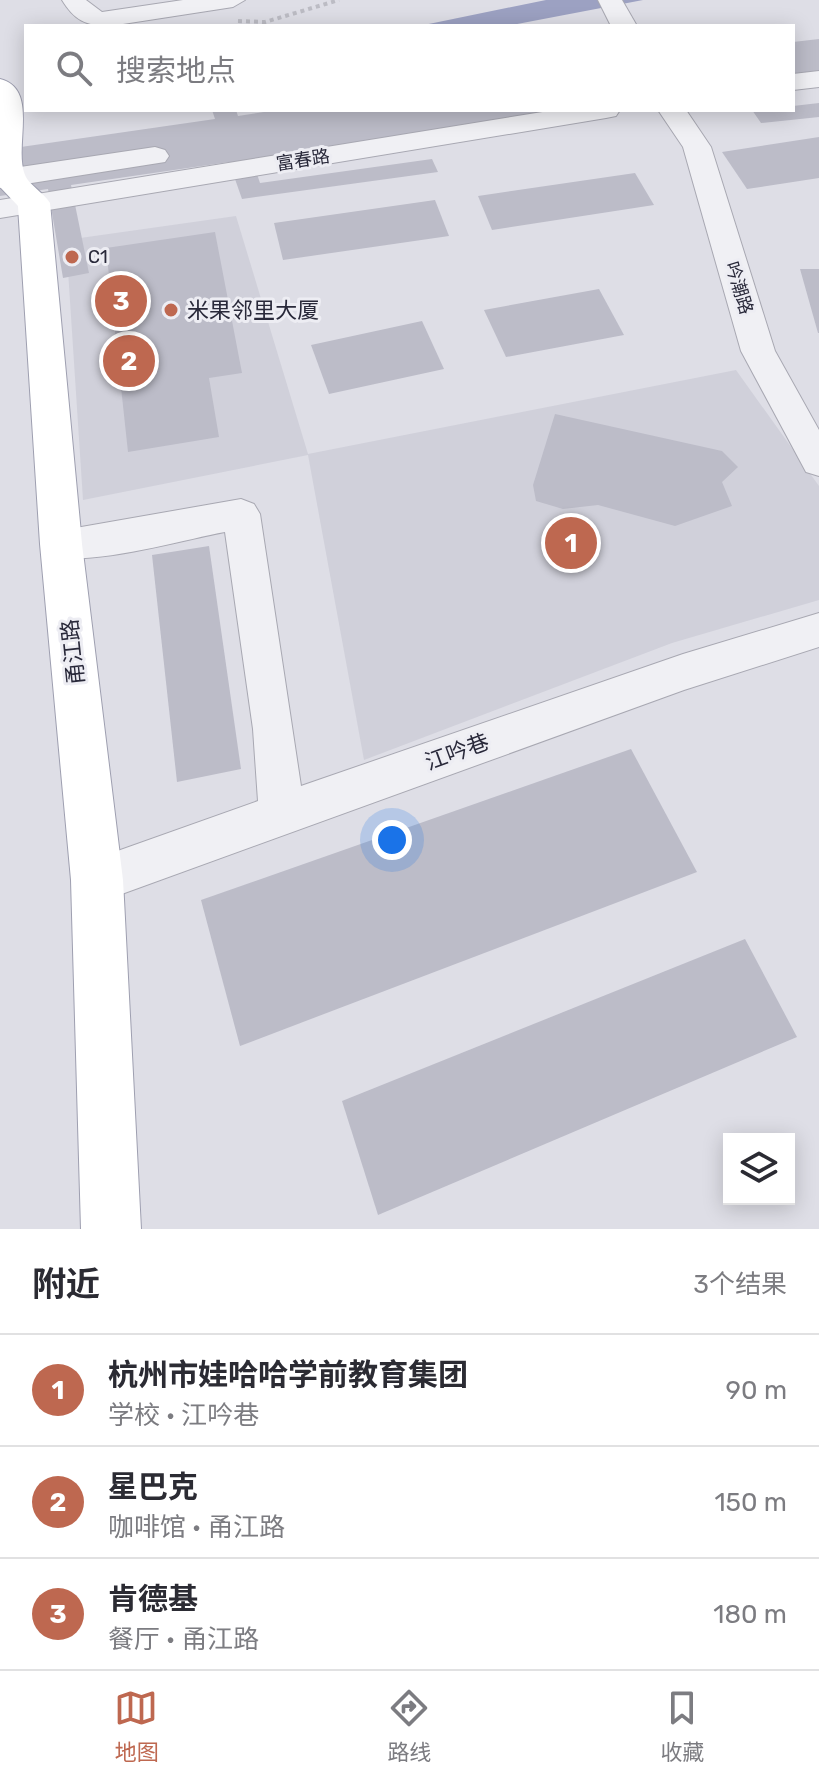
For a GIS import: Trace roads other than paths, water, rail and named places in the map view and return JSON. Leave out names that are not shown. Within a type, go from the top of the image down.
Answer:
[{"type":"main road","name":"甬江路","points":[[4,100],[11,192],[61,544],[97,880],[111,1229]]},
{"type":"street","points":[[74,0],[81,11],[99,20],[234,11]]},
{"type":"street","points":[[795,67],[819,65]]},
{"type":"street","points":[[795,82],[819,79]]},
{"type":"street","name":"富春路","points":[[11,192],[461,112]]},
{"type":"street","name":"富春路","points":[[11,192],[591,112]]},
{"type":"street","name":"吟潮路","points":[[673,112],[697,147],[758,351],[819,462]]},
{"type":"street","points":[[105,540],[141,508],[219,494]]},
{"type":"street","points":[[61,544],[105,540],[241,514],[274,729],[282,815]]},
{"type":"street","name":"江吟巷","points":[[97,880],[683,672],[819,630]]},
{"type":"water","points":[[546,0],[643,0],[517,24],[429,24]]},
{"type":"place","name":"C1","points":[[72,257]]},
{"type":"place","name":"肯德基","points":[[121,301]]},
{"type":"place","name":"米果邻里大厦","points":[[171,310]]},
{"type":"place","name":"星巴克","points":[[129,361]]},
{"type":"place","name":"杭州市娃哈哈学前教育集团","points":[[571,543]]}]
